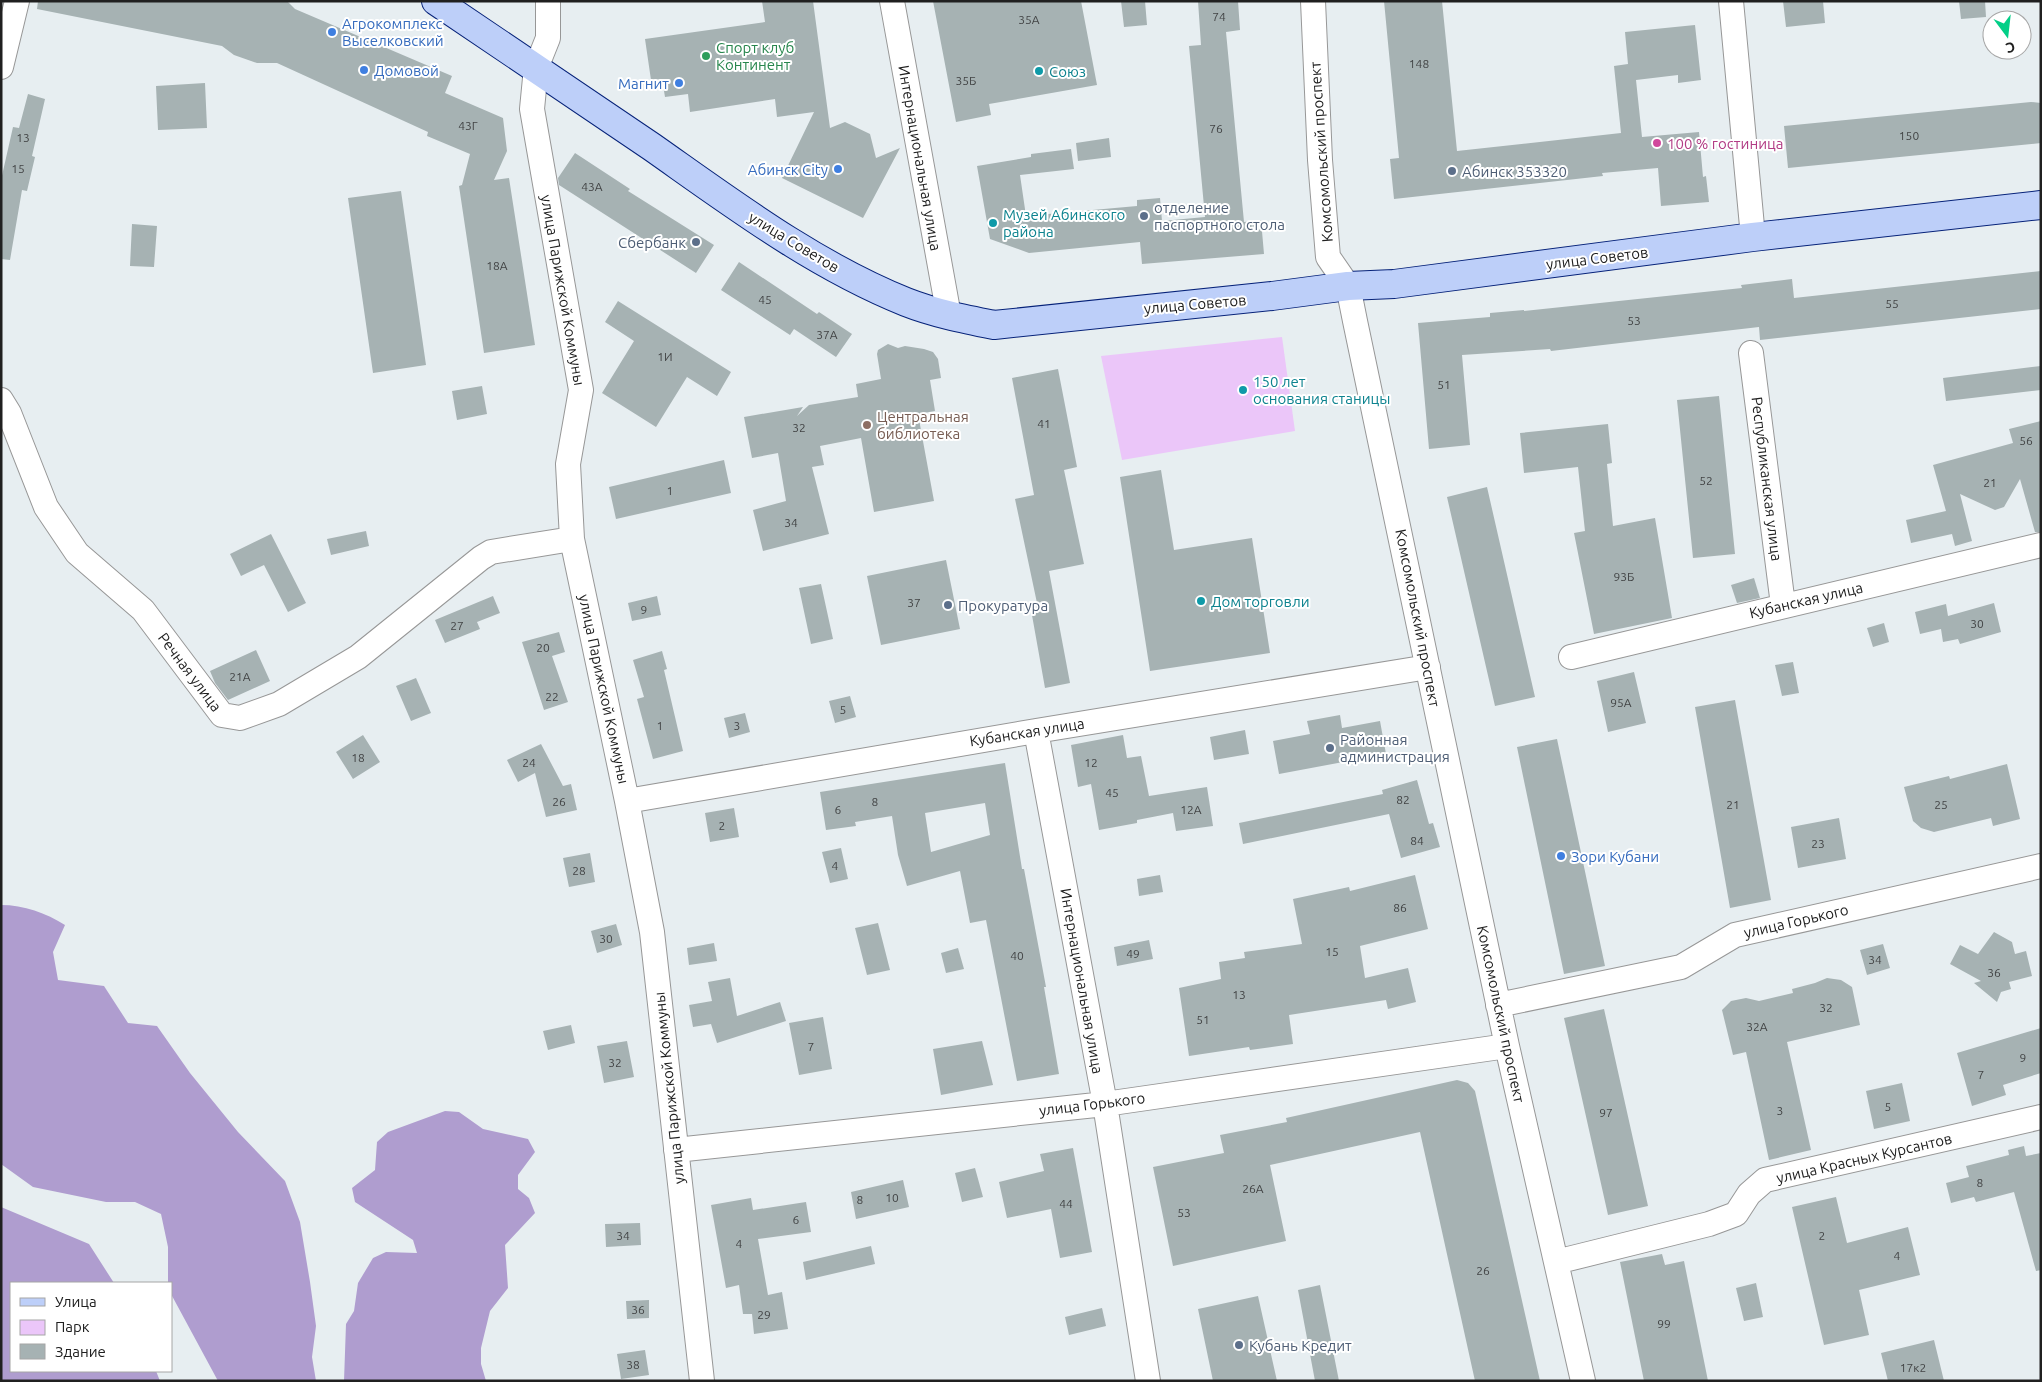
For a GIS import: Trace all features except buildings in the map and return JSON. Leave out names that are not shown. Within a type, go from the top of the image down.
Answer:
[{"type":"main road","name":"улица Советов","points":[[436,1],[759,222],[839,269],[906,302],[949,316],[994,325],[1272,296],[1348,286],[1394,284],[1753,237],[2041,205]]},
{"type":"street","points":[[1,67],[17,1]]},
{"type":"street","name":"улица Парижской Коммуны","points":[[548,1],[548,38],[536,68],[532,108],[581,390],[568,464],[572,539],[627,801],[652,932],[702,1381]]},
{"type":"street","name":"Интернациональная улица","points":[[892,1],[949,316]]},
{"type":"street","name":"Комсомольский проспект","points":[[1313,1],[1320,160],[1328,257],[1348,286],[1379,426],[1498,1005],[1583,1381]]},
{"type":"street","points":[[1731,1],[1753,237]]},
{"type":"street","name":"Республиканская улица","points":[[1751,353],[1783,605]]},
{"type":"street","name":"Речная улица","points":[[1,400],[9,413],[46,507],[77,553],[143,610],[222,715],[240,718],[279,704],[358,657],[481,558],[492,552],[572,539]]},
{"type":"street","name":"Кубанская улица","points":[[1571,657],[2041,545]]},
{"type":"street","name":"Кубанская улица","points":[[627,801],[1036,730],[1428,667]]},
{"type":"street","name":"Интернациональная улица","points":[[1036,730],[1105,1104],[1148,1381]]},
{"type":"street","name":"улица Горького","points":[[1498,1005],[1681,967],[1735,935],[2041,866]]},
{"type":"street","name":"улица Горького","points":[[676,1150],[1105,1104],[1507,1046]]},
{"type":"street","name":"улица Красных Курсантов","points":[[1556,1262],[1709,1224],[1736,1214],[1749,1194],[1765,1180],[2041,1117]]},
{"type":"shaded area","points":[[1,905],[18,906],[34,910],[65,925],[53,952],[58,980],[104,986],[128,1023],[157,1026],[190,1073],[238,1132],[285,1181],[300,1222],[310,1282],[316,1326],[312,1357],[316,1381],[218,1381],[172,1296],[172,1282],[168,1282],[168,1247],[161,1214],[135,1202],[106,1202],[33,1187],[1,1164]]},
{"type":"shaded area","points":[[445,1111],[459,1112],[483,1129],[528,1139],[535,1152],[518,1175],[518,1189],[529,1198],[535,1213],[505,1245],[508,1288],[490,1311],[481,1348],[481,1364],[486,1381],[344,1381],[346,1324],[354,1311],[358,1283],[373,1258],[386,1252],[417,1253],[413,1240],[355,1202],[352,1188],[375,1170],[377,1142],[388,1132]]},
{"type":"shaded area","points":[[1,1207],[89,1244],[113,1282],[10,1282],[10,1372],[156,1372],[160,1381],[1,1381]]},
{"type":"green space","points":[[1282,337],[1295,431],[1122,460],[1101,356]]},
{"type":"place","name":"Агрокомплекс Выселковский","points":[[332,32]]},
{"type":"place","name":"Спорт клуб Континент","points":[[706,56]]},
{"type":"place","name":"Домовой","points":[[364,70]]},
{"type":"place","name":"Союз","points":[[1039,71]]},
{"type":"place","name":"Магнит","points":[[679,83]]},
{"type":"place","name":"100 % гостиница","points":[[1657,143]]},
{"type":"place","name":"Абинск City","points":[[838,169]]},
{"type":"place","name":"Абинск 353320","points":[[1452,171]]},
{"type":"place","name":"отделение паспортного стола","points":[[1144,216]]},
{"type":"place","name":"Музей Абинского района","points":[[993,223]]},
{"type":"place","name":"Сбербанк","points":[[696,242]]},
{"type":"place","name":"150 лет основания станицы","points":[[1243,390]]},
{"type":"place","name":"Центральная библиотека","points":[[867,425]]},
{"type":"place","name":"Дом торговли","points":[[1201,601]]},
{"type":"place","name":"Прокуратура","points":[[948,605]]},
{"type":"place","name":"Районная администрация","points":[[1330,748]]},
{"type":"place","name":"Зори Кубани","points":[[1561,856]]},
{"type":"place","name":"Кубань Кредит","points":[[1239,1345]]}]
